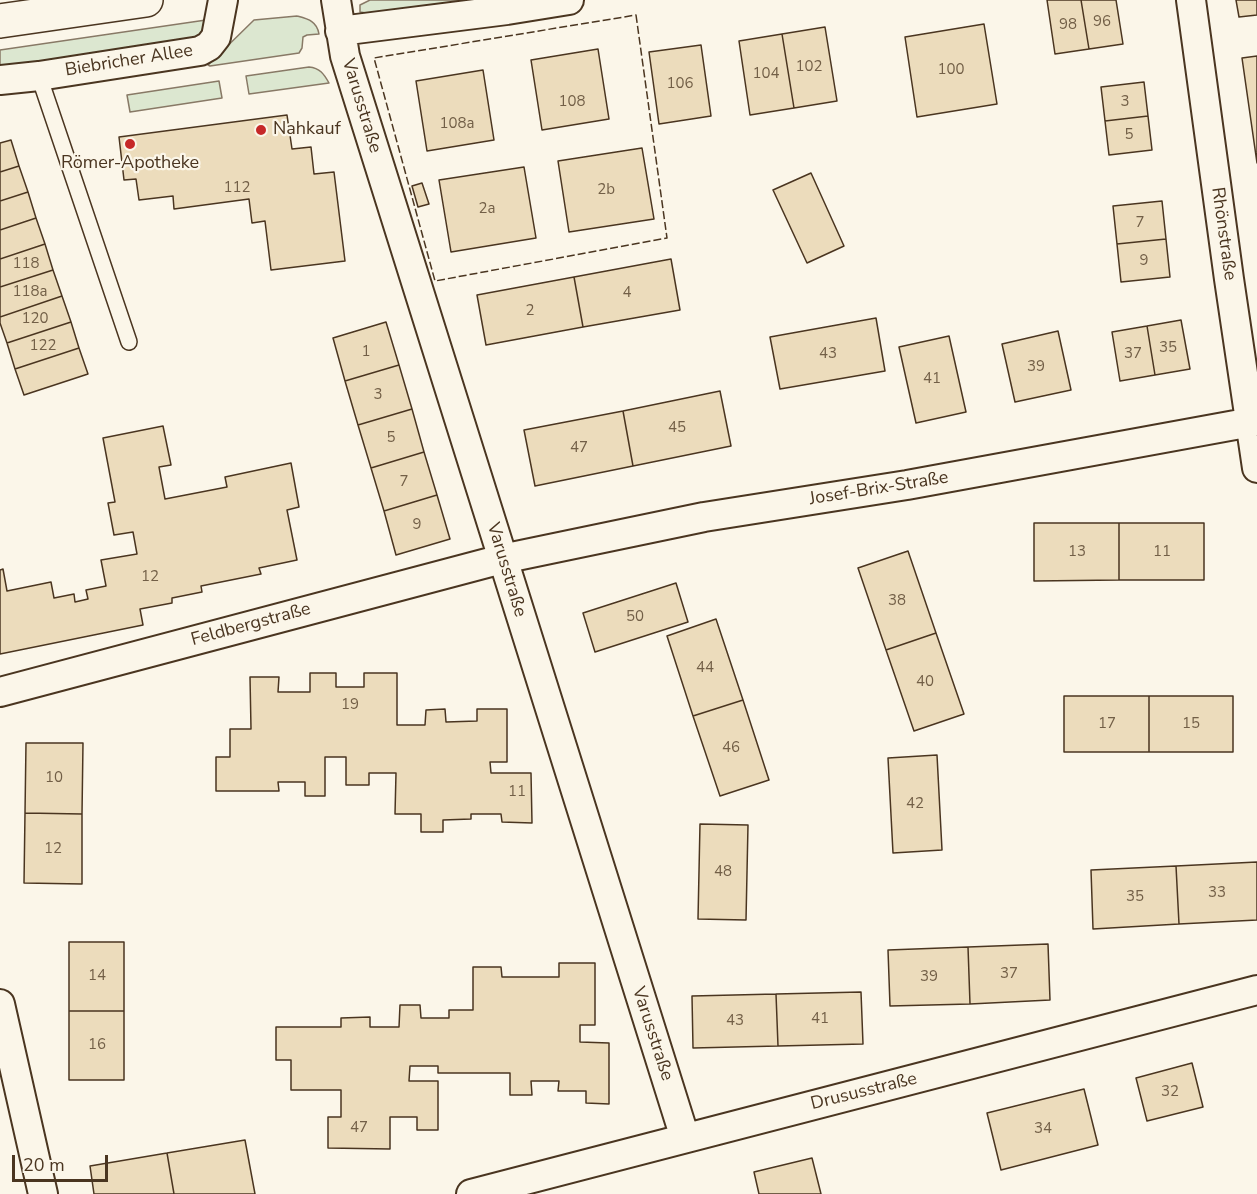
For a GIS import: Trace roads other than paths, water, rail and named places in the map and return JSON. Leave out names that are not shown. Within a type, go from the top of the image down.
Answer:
[{"type":"main road","points":[[0,21],[146,0]]},
{"type":"street","name":"Biebricher Allee","points":[[0,80],[200,51],[209,46],[216,37],[223,0]]},
{"type":"street","name":"Varusstraße","points":[[336,0],[345,56],[685,1138]]},
{"type":"street","points":[[340,31],[569,0]]},
{"type":"street","name":"Rhönstraße","points":[[1191,0],[1229,279],[1254,422],[1257,468]]},
{"type":"street","name":"Josef-Brix-Straße","points":[[502,558],[704,517],[907,485],[1254,422]]},
{"type":"street","name":"Feldbergstraße","points":[[0,692],[502,558]]},
{"type":"street","name":"Drususstraße","points":[[471,1194],[1257,990]]},
{"type":"street","points":[[0,1004],[43,1194]]},
{"type":"lane","points":[[39,76],[129,342]]},
{"type":"place","name":"Nahkauf","points":[[261,130]]},
{"type":"place","name":"Römer-Apotheke","points":[[130,144]]}]
